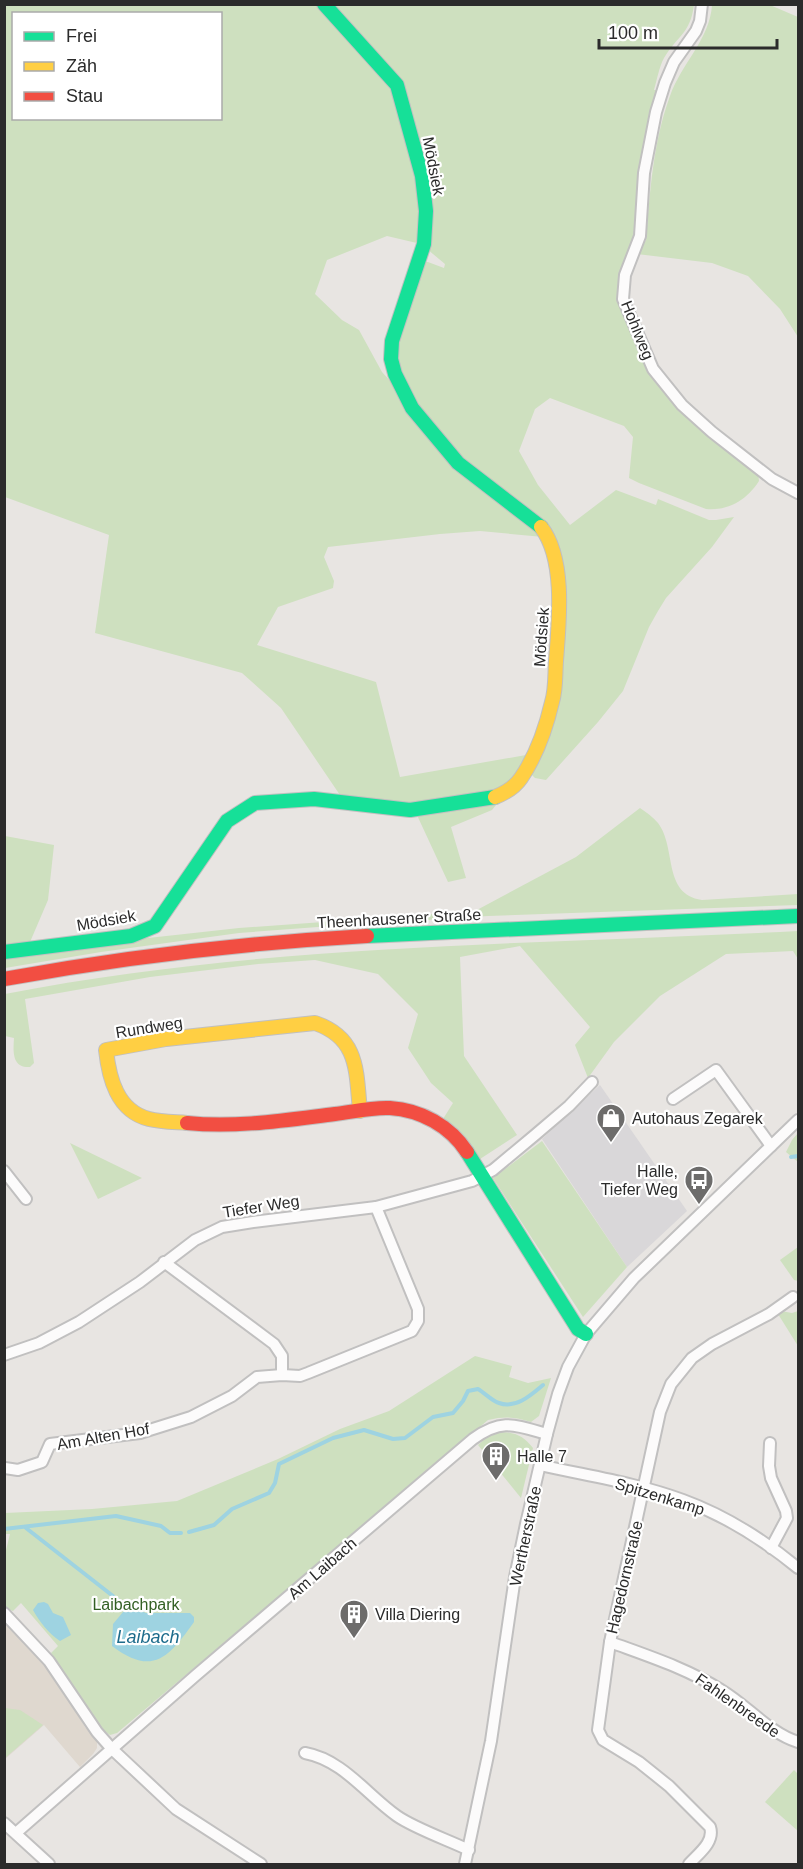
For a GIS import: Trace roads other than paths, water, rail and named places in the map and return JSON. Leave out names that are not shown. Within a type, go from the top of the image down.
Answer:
[{"type":"street","name":"Mödsiek","points":[[4,952],[131,936],[155,926],[228,821],[255,804],[314,799],[410,810],[492,799],[508,791],[520,780],[540,742],[553,700],[560,605],[555,555],[547,535],[539,525],[458,463],[445,449],[412,408],[395,374],[391,359],[392,341],[424,244],[426,210],[422,176],[398,85],[324,4]]},
{"type":"street","name":"Hohlweg","points":[[702,4],[696,31],[664,83],[656,112],[644,173],[639,236],[625,275],[623,299],[654,369],[682,405],[712,432],[772,479],[798,493]]},
{"type":"street","name":"Theenhausener Straße","points":[[4,979],[115,961],[238,945],[367,936],[798,916]]},
{"type":"street","name":"Rundweg","points":[[360,1111],[350,1048],[339,1032],[328,1026],[315,1023],[177,1038],[106,1050],[114,1090],[131,1110],[148,1119],[210,1125],[258,1123],[389,1108],[412,1112],[431,1119],[448,1130],[461,1143],[482,1176]]},
{"type":"street","points":[[673,1099],[716,1070],[771,1146]]},
{"type":"street","name":"Tiefer Weg","points":[[4,1355],[39,1343],[79,1322],[140,1282],[195,1240],[222,1227],[376,1207],[472,1181],[493,1170],[569,1106],[592,1082]]},
{"type":"street","name":"Wertherstraße","points":[[465,1864],[491,1741],[515,1577],[547,1434],[568,1367],[586,1334],[634,1278],[798,1120]]},
{"type":"street","points":[[4,1171],[26,1199]]},
{"type":"street","points":[[482,1176],[578,1329],[586,1334]]},
{"type":"street","points":[[164,1262],[274,1344],[282,1356],[282,1375],[300,1376],[412,1330],[418,1321],[418,1309],[376,1207]]},
{"type":"street","name":"Hagedornstraße","points":[[689,1864],[711,1839],[710,1827],[661,1780],[600,1736],[598,1730],[610,1642],[660,1412],[671,1384],[692,1358],[769,1314],[793,1297]]},
{"type":"street","name":"Am Alten Hof","points":[[5,1468],[18,1470],[42,1462],[50,1444],[140,1433],[190,1417],[231,1396],[257,1377],[282,1375]]},
{"type":"street","name":"Am Laibach","points":[[16,1833],[473,1439],[497,1425],[506,1424],[547,1434]]},
{"type":"street","points":[[770,1443],[771,1478],[787,1518],[771,1548]]},
{"type":"street","name":"Spitzenkamp","points":[[540,1465],[644,1488],[684,1500],[716,1514],[771,1548],[798,1568]]},
{"type":"street","points":[[4,1613],[49,1661],[97,1732],[112,1749],[176,1809],[261,1864]]},
{"type":"street","name":"Fahlenbreede","points":[[610,1642],[691,1672],[738,1701],[776,1732],[798,1742]]},
{"type":"street","points":[[305,1753],[320,1756],[351,1776],[398,1817],[469,1850]]},
{"type":"street","points":[[4,1823],[49,1864]]},
{"type":"water","points":[[38,1603],[48,1604],[53,1613],[63,1617],[71,1635],[60,1641],[45,1627],[33,1610]]},
{"type":"water","name":"Laibach","points":[[128,1606],[146,1613],[190,1613],[194,1617],[194,1622],[168,1653],[159,1659],[139,1660],[112,1646],[113,1624]]},
{"type":"waterway","name":"Laibach","points":[[791,1157],[798,1156]]},
{"type":"waterway","name":"Laibach","points":[[189,1532],[214,1525],[232,1509],[269,1493],[275,1483],[279,1464],[333,1438],[364,1430],[393,1439],[405,1438],[433,1417],[453,1413],[468,1391],[478,1389],[496,1402],[511,1404],[523,1400],[543,1385]]},
{"type":"waterway","name":"Laibach","points":[[4,1529],[116,1516],[161,1526],[170,1533],[181,1533]]},
{"type":"waterway","name":"Laibach","points":[[26,1528],[127,1607]]},
{"type":"place","name":"Autohaus Zegarek","points":[[611,1144]]},
{"type":"place","name":"Halle, Tiefer Weg","points":[[699,1206]]},
{"type":"place","name":"Halle 7","points":[[496,1482]]},
{"type":"place","name":"Villa Diering","points":[[354,1640]]},
{"type":"park label","name":"Laibachpark","points":[[136,1604]]}]
